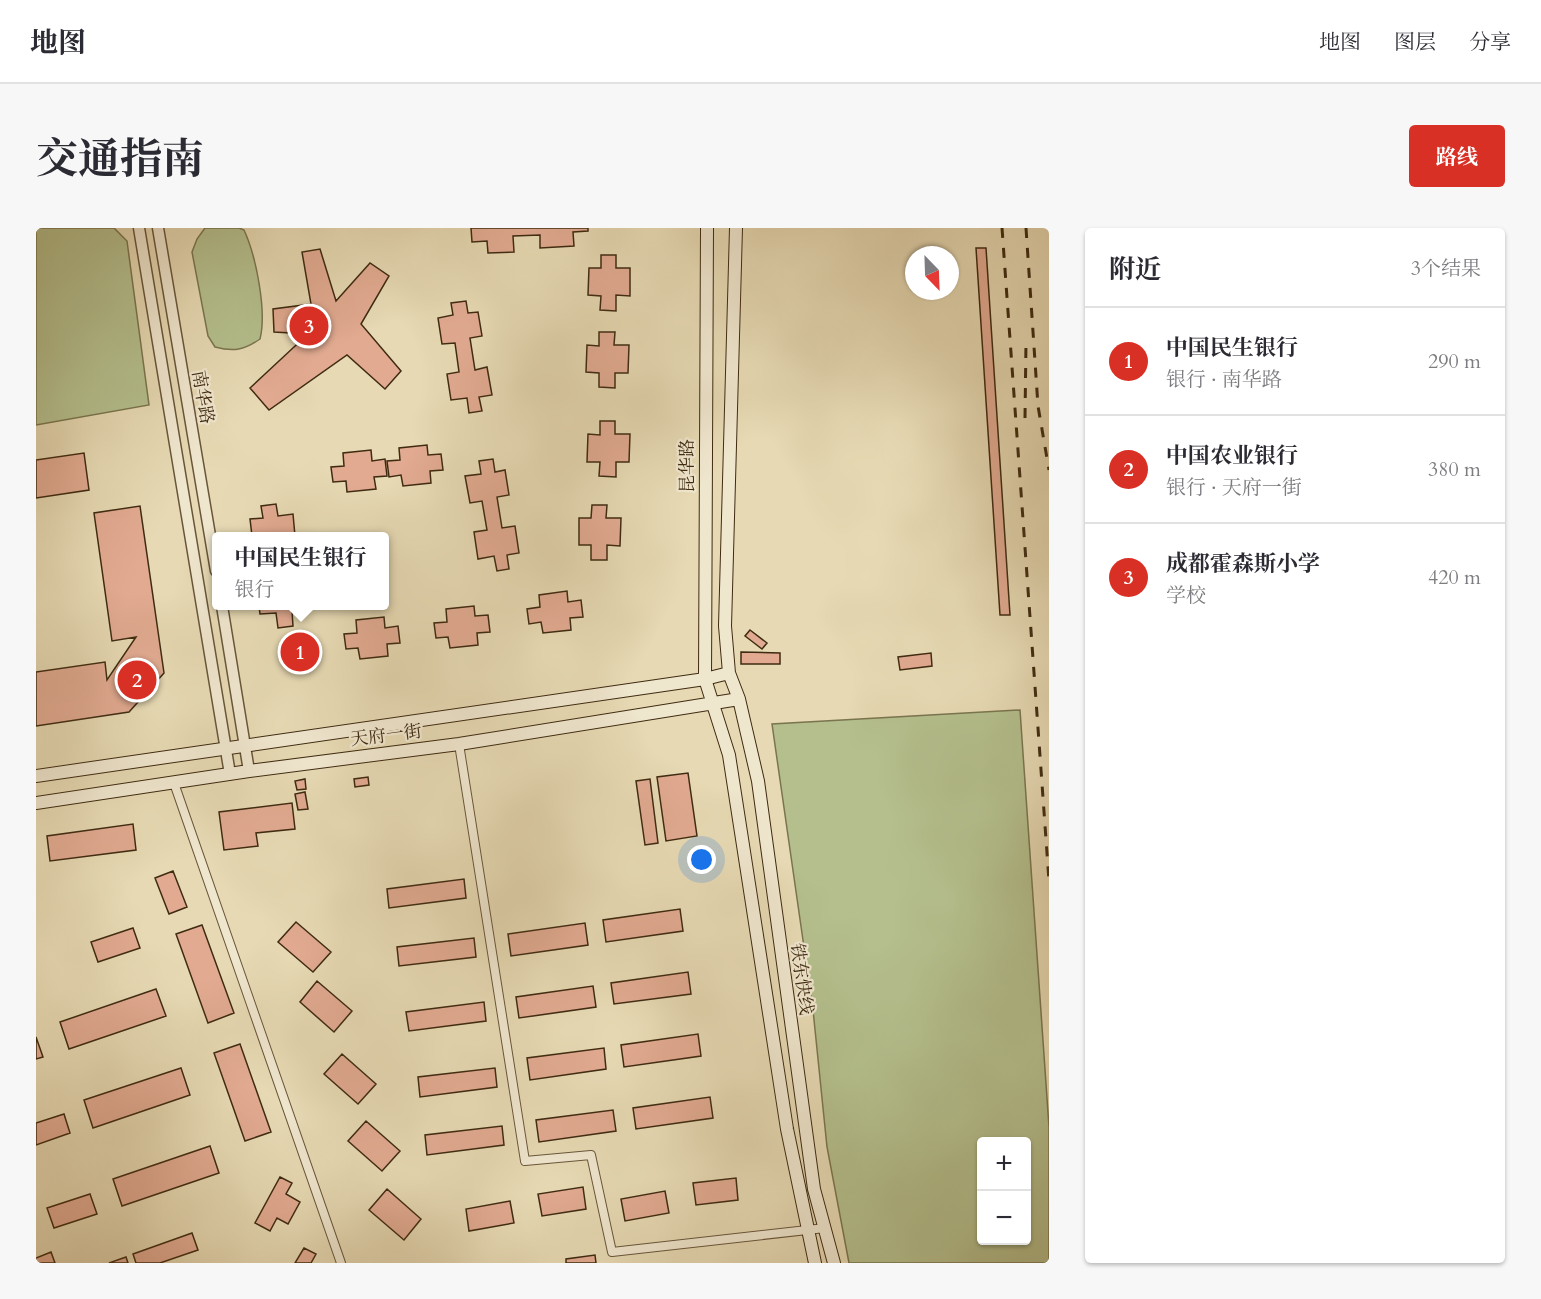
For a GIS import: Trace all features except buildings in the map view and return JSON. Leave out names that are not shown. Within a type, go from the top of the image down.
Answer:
[{"type":"main road","name":"昆华路","points":[[707,228],[705,679],[712,703]]},
{"type":"main road","points":[[736,228],[725,626],[729,673],[739,699]]},
{"type":"main road","points":[[735,245],[744,228]]},
{"type":"main road","name":"天府一街","points":[[36,776],[705,679],[729,673]]},
{"type":"main road","name":"天府一街","points":[[36,803],[249,771],[459,744],[739,699]]},
{"type":"main road","name":"铁东快线","points":[[739,699],[758,781],[814,1189],[834,1263]]},
{"type":"main road","name":"铁东快线","points":[[712,703],[729,755],[787,1129],[815,1263]]},
{"type":"street","points":[[139,228],[230,774]]},
{"type":"street","name":"南华路","points":[[158,228],[212,547]]},
{"type":"street","points":[[223,610],[249,771]]},
{"type":"street","points":[[459,744],[525,1161],[591,1155],[612,1252],[825,1228]]},
{"type":"street","points":[[174,783],[341,1263]]},
{"type":"green space","points":[[36,228],[114,228],[127,241],[149,405],[36,425]]},
{"type":"green space","points":[[205,228],[239,228],[244,230],[248,241],[259,284],[262,327],[260,339],[244,348],[233,350],[215,347],[208,336],[192,252]]},
{"type":"green space","points":[[1020,710],[1049,1127],[1049,1263],[849,1263],[827,1147],[813,1010],[772,724]]},
{"type":"railway","points":[[1002,228],[1049,881]]},
{"type":"railway","points":[[1026,228],[1038,406],[1049,470]]},
{"type":"railway","points":[[1025,418],[1026,342]]},
{"type":"place","name":"成都霍森斯小学","points":[[309,326]]},
{"type":"place","name":"中国民生银行","points":[[300,652]]},
{"type":"place","name":"中国农业银行","points":[[137,680]]}]
